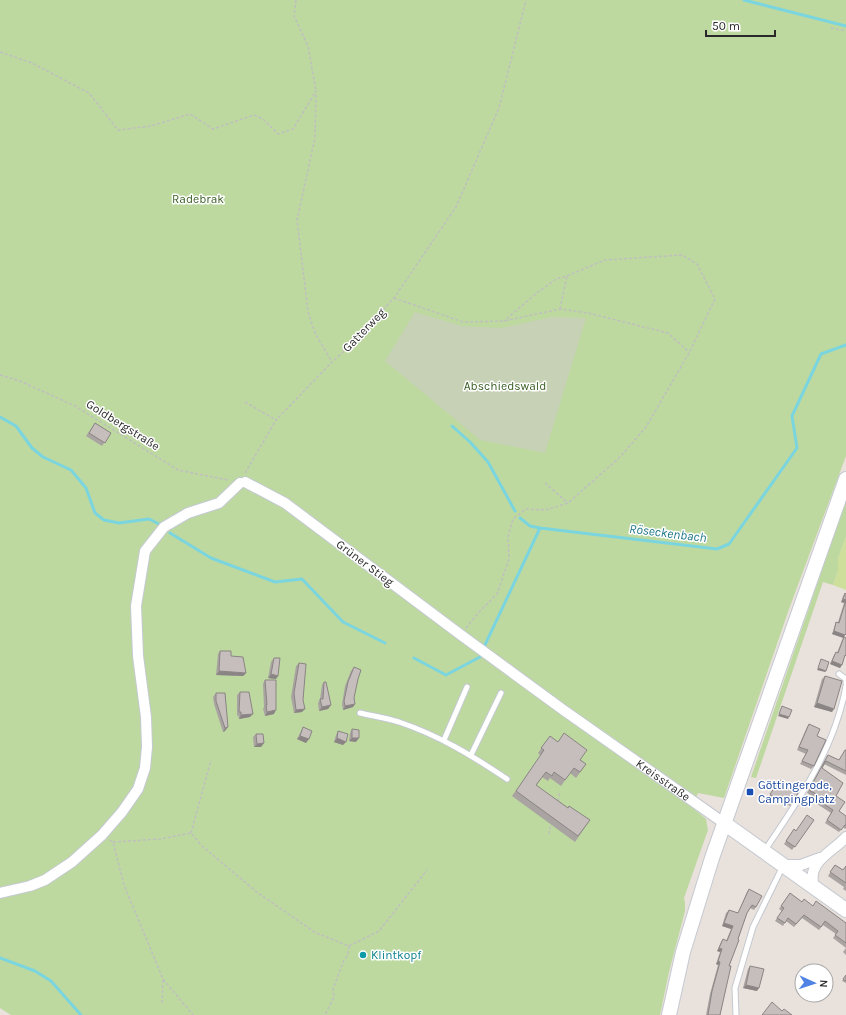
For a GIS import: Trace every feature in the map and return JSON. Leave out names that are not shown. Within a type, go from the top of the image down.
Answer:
[{"type":"main road","points":[[669,1015],[683,952],[707,873],[846,480]]},
{"type":"main road","name":"Kreisstraße","points":[[724,823],[846,910]]},
{"type":"street","points":[[0,893],[30,886],[46,880],[72,862],[102,835],[122,812],[138,789],[145,768],[147,747],[146,717],[138,656],[136,606],[145,551],[164,527],[188,514],[219,503],[242,482]]},
{"type":"street","name":"Grüner Stieg","points":[[242,482],[285,503],[481,650]]},
{"type":"street","name":"Kreisstraße","points":[[481,650],[724,823]]},
{"type":"street","points":[[784,865],[801,865],[820,858],[846,837]]},
{"type":"street","points":[[814,887],[812,876],[820,858]]},
{"type":"lane","points":[[839,674],[846,679],[846,683]]},
{"type":"lane","points":[[764,851],[796,804],[812,777],[840,711],[846,686]]},
{"type":"lane","points":[[444,740],[467,687]]},
{"type":"lane","points":[[471,755],[501,693]]},
{"type":"lane","points":[[360,714],[398,722],[444,740],[471,755],[507,779]]},
{"type":"lane","points":[[736,1015],[735,988],[753,927],[784,865]]},
{"type":"path","points":[[296,0],[294,16],[308,46],[316,91],[315,138],[297,220],[308,312],[315,333],[332,362]]},
{"type":"path","name":"Gatterweg","points":[[242,482],[276,420],[394,298],[456,207],[499,108],[526,0]]},
{"type":"path","points":[[831,28],[846,31]]},
{"type":"path","points":[[0,52],[32,62],[89,93],[118,130],[151,126],[190,114],[213,129],[254,115],[264,119],[278,134],[292,129],[316,91]]},
{"type":"path","points":[[461,635],[479,612],[497,594],[509,559],[508,537],[514,519],[526,509],[546,510],[568,503],[618,458],[646,427],[689,353],[715,299],[697,264],[682,255],[605,260],[556,279],[504,321]]},
{"type":"path","points":[[560,309],[567,276]]},
{"type":"path","points":[[394,298],[463,322],[504,321],[560,309],[588,313],[668,333],[689,353]]},
{"type":"path","name":"Goldbergstraße","points":[[0,374],[20,381],[75,406],[178,470],[242,482]]},
{"type":"path","points":[[245,402],[276,420]]},
{"type":"path","points":[[545,483],[568,503]]},
{"type":"path","points":[[191,833],[211,760]]},
{"type":"path","points":[[556,807],[560,792]]},
{"type":"path","points":[[549,834],[552,821]]},
{"type":"path","points":[[102,835],[113,842],[160,839],[191,833]]},
{"type":"path","points":[[191,833],[202,846],[258,893],[316,933],[349,946],[379,930],[427,870]]},
{"type":"path","points":[[113,842],[124,886],[162,979],[193,1015]]},
{"type":"path","points":[[325,1015],[334,997],[333,990],[344,960],[348,955],[349,946]]},
{"type":"path","points":[[162,979],[162,1003]]},
{"type":"green space","name":"Radebrak","points":[[0,0],[846,0],[846,456],[789,609],[724,798],[698,793],[692,807],[706,819],[708,830],[684,898],[685,911],[669,972],[660,1015],[11,1015],[0,1008]]},
{"type":"green space","name":"Abschiedswald","points":[[415,312],[462,326],[501,328],[552,317],[586,318],[545,453],[480,440],[385,361]]},
{"type":"green space","points":[[846,500],[846,537],[838,559],[838,571],[833,585],[823,582],[756,778],[751,777]]},
{"type":"green space","points":[[846,537],[846,590],[833,585],[838,571],[838,559]]},
{"type":"building","points":[[95,423],[111,433],[105,443],[89,433]]},
{"type":"building","points":[[845,593],[846,594],[846,600],[843,599]]},
{"type":"building","points":[[846,600],[845,635],[834,631],[836,622],[839,623]]},
{"type":"building","points":[[844,637],[846,638],[846,656],[845,655],[842,665],[832,661],[836,652],[838,653]]},
{"type":"building","points":[[220,651],[231,651],[231,656],[243,657],[246,673],[219,671]]},
{"type":"building","points":[[274,658],[280,658],[278,676],[271,674]]},
{"type":"building","points":[[821,659],[829,662],[826,671],[818,668]]},
{"type":"building","points":[[299,663],[306,664],[303,700],[305,709],[296,710],[294,693]]},
{"type":"building","points":[[354,667],[361,670],[354,698],[355,704],[345,706],[344,701],[348,682]]},
{"type":"building","points":[[825,676],[842,681],[834,709],[817,703]]},
{"type":"building","points":[[265,680],[276,680],[276,710],[267,712],[266,705]]},
{"type":"building","points":[[324,682],[326,682],[331,705],[322,707],[320,699],[323,699]]},
{"type":"building","points":[[240,692],[249,692],[253,714],[241,715],[241,712],[239,712]]},
{"type":"building","points":[[216,693],[225,693],[228,727],[225,728],[216,701]]},
{"type":"building","points":[[782,706],[792,710],[789,717],[779,714]]},
{"type":"building","points":[[809,724],[820,729],[817,736],[826,740],[814,766],[802,761],[808,750],[799,747]]},
{"type":"building","points":[[303,727],[312,731],[309,739],[300,736]]},
{"type":"building","points":[[352,729],[359,730],[359,738],[352,738]]},
{"type":"building","points":[[338,731],[348,734],[346,742],[337,738]]},
{"type":"building","points":[[564,733],[587,750],[580,760],[586,764],[580,772],[574,768],[565,780],[554,772],[552,776],[546,772],[536,785],[568,808],[569,806],[590,820],[578,836],[516,791],[544,750],[541,748],[550,736],[558,742]]},
{"type":"building","points":[[256,734],[263,734],[264,743],[257,744]]},
{"type":"building","points":[[845,750],[846,771],[826,761],[822,768],[843,783],[836,796],[845,802],[839,811],[846,816],[846,825],[841,830],[827,820],[833,810],[816,799],[818,795],[809,790],[828,755],[839,760]]},
{"type":"building","points":[[780,780],[798,793],[792,803],[780,796],[778,800],[770,794]]},
{"type":"building","points":[[807,815],[814,820],[795,847],[786,841],[794,829],[796,831]]},
{"type":"building","points":[[835,865],[843,870],[846,866],[846,883],[830,872]]},
{"type":"building","points":[[749,889],[762,896],[756,907],[752,905],[747,913],[729,966],[731,966],[720,1015],[708,1015],[712,991],[720,962],[718,961],[722,949],[719,948],[723,939],[727,941],[733,926],[724,923],[729,910],[738,913]]},
{"type":"building","points":[[790,893],[802,902],[804,899],[813,906],[816,901],[846,923],[846,943],[835,935],[838,931],[825,921],[821,927],[804,915],[796,924],[788,918],[785,923],[777,918],[784,908],[781,906]]},
{"type":"building","points":[[750,966],[764,969],[759,988],[746,985]]},
{"type":"building","points":[[772,1002],[782,1011],[784,1009],[792,1015],[762,1015]]},
{"type":"waterway","points":[[744,0],[846,26]]},
{"type":"waterway","name":"Röseckenbach","points":[[484,647],[540,528],[717,549],[729,544],[797,448],[792,416],[821,354],[846,345]]},
{"type":"waterway","name":"Röseckenbach","points":[[0,417],[16,426],[32,448],[43,457],[71,470],[86,488],[95,513],[104,520],[119,523],[149,519],[159,524]]},
{"type":"waterway","points":[[452,426],[470,442],[488,462],[515,511]]},
{"type":"waterway","points":[[520,518],[530,526],[540,528]]},
{"type":"waterway","name":"Röseckenbach","points":[[170,533],[211,558],[275,582],[302,579],[343,622],[385,643]]},
{"type":"waterway","name":"Röseckenbach","points":[[414,658],[446,675],[480,657]]},
{"type":"waterway","points":[[0,958],[35,971],[51,981],[81,1015]]},
{"type":"place","name":"Göttingerode, Campingplatz","points":[[750,792]]},
{"type":"place","name":"Klintkopf","points":[[363,955]]}]
